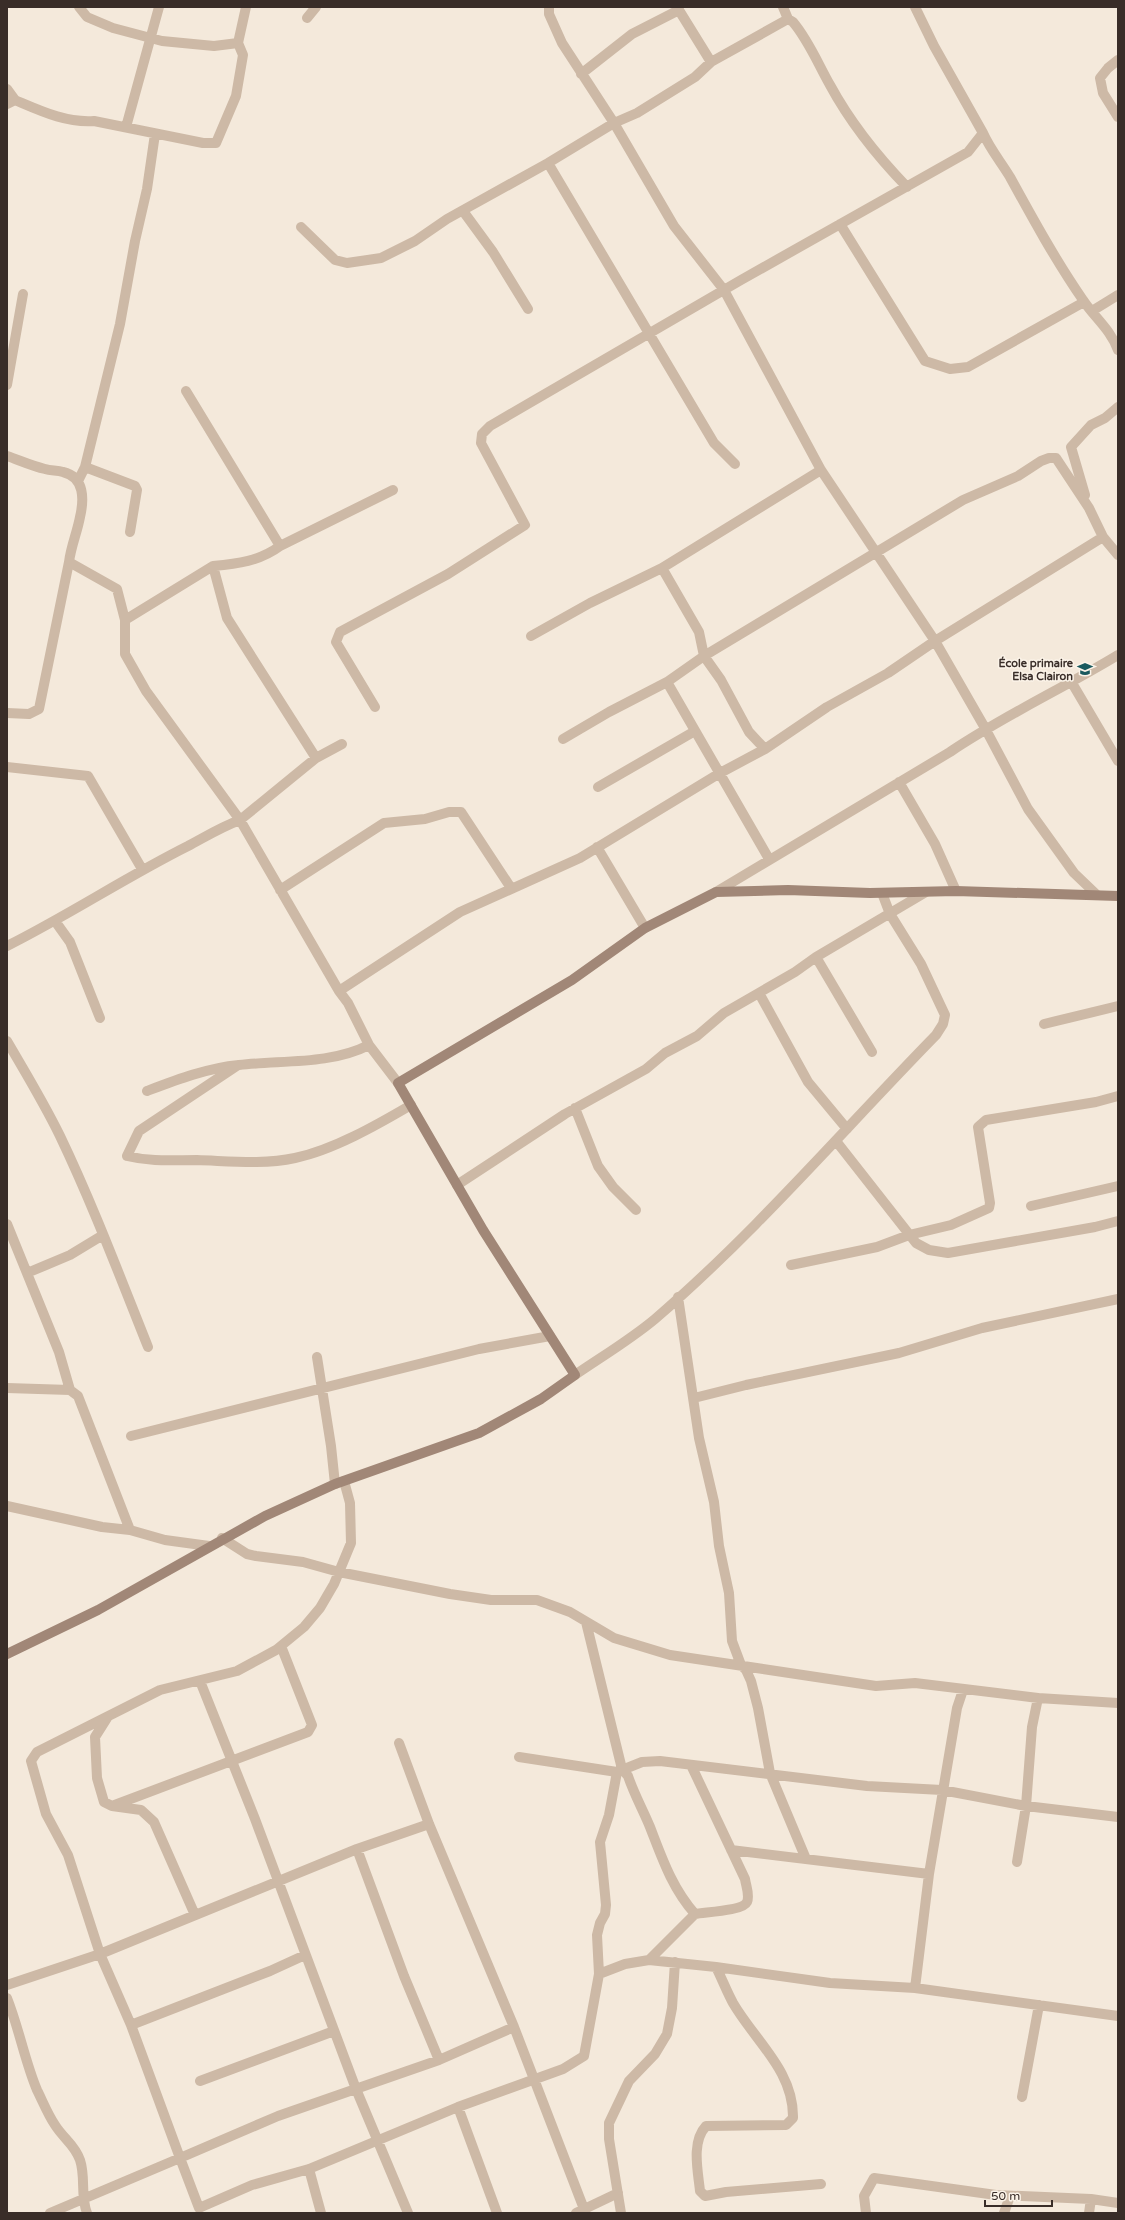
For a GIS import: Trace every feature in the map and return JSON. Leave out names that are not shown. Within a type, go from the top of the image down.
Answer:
[{"type":"street","points":[[79,7],[88,17],[113,28],[162,41],[214,46],[238,43]]},
{"type":"street","points":[[126,127],[159,7]]},
{"type":"street","points":[[7,89],[11,102],[78,122],[94,121],[202,143],[216,143],[236,96],[242,55],[238,43],[246,7]]},
{"type":"street","points":[[307,18],[316,7]]},
{"type":"street","points":[[549,7],[549,14],[562,43],[614,123],[674,226],[724,290],[821,470],[935,641],[985,728],[1028,809],[1074,873],[1097,896]]},
{"type":"street","points":[[783,7],[788,19],[798,28],[843,108],[891,170],[907,186]]},
{"type":"street","points":[[915,7],[934,46],[983,133],[988,146],[1003,166],[1055,257],[1084,302],[1107,330],[1118,350]]},
{"type":"street","points":[[581,74],[632,34],[678,9],[711,62]]},
{"type":"street","points":[[301,227],[335,260],[347,263],[380,258],[415,241],[447,219],[548,163],[614,123],[637,113],[695,77],[711,62],[788,19]]},
{"type":"street","points":[[1118,60],[1108,68],[1100,78],[1103,93],[1118,117]]},
{"type":"street","points":[[374,707],[336,642],[340,632],[448,574],[525,525],[481,443],[482,434],[497,422],[724,290],[968,152],[983,133]]},
{"type":"street","points":[[78,481],[85,467],[120,324],[134,241],[147,189],[156,134]]},
{"type":"street","points":[[548,163],[714,443],[735,464]]},
{"type":"street","points":[[463,211],[493,252],[528,309]]},
{"type":"street","points":[[840,224],[925,361],[950,370],[968,367],[1084,302]]},
{"type":"street","points":[[7,385],[23,294]]},
{"type":"street","points":[[1092,311],[1118,295]]},
{"type":"street","points":[[186,391],[280,546]]},
{"type":"street","points":[[1089,508],[1071,447],[1091,425],[1105,418],[1118,407]]},
{"type":"street","points":[[7,456],[45,469],[64,472],[73,476],[78,481],[83,495],[81,516],[75,538],[71,545],[69,562],[39,710],[29,714],[7,713]]},
{"type":"street","points":[[564,739],[609,712],[667,682],[704,656],[963,500],[1018,476],[1049,458],[1056,458],[1089,508],[1103,537],[1118,555]]},
{"type":"street","points":[[85,467],[135,486],[137,490],[130,532]]},
{"type":"street","points":[[532,636],[590,603],[662,568],[821,470]]},
{"type":"street","points":[[125,620],[213,566],[238,564],[269,554],[280,546],[393,490]]},
{"type":"street","points":[[339,992],[460,912],[580,858],[720,773],[765,749],[827,707],[888,673],[935,641],[1103,537]]},
{"type":"street","points":[[69,562],[117,589],[125,620],[125,654],[146,691],[240,820],[339,992],[348,1003],[369,1045],[398,1082],[501,1261],[576,1375]]},
{"type":"street","points":[[213,566],[227,618],[316,758]]},
{"type":"street","points":[[662,568],[699,632],[704,656],[721,680],[749,732],[765,749]]},
{"type":"street","points":[[398,1082],[572,980],[645,928],[716,892],[950,752],[985,728],[1072,683],[1118,655]]},
{"type":"street","points":[[667,682],[769,859]]},
{"type":"street","points":[[1072,683],[1118,761]]},
{"type":"street","points":[[598,787],[695,731]]},
{"type":"street","points":[[7,946],[55,921],[142,869],[224,826],[240,820],[316,758],[342,744]]},
{"type":"street","points":[[7,767],[88,776],[142,869]]},
{"type":"street","points":[[899,782],[935,844],[956,891]]},
{"type":"street","points":[[280,890],[384,823],[425,818],[449,812],[461,812],[511,888]]},
{"type":"street","points":[[597,847],[645,928]]},
{"type":"street","points":[[716,892],[788,890],[882,893],[956,891],[1118,896]]},
{"type":"street","points":[[457,1185],[575,1108],[602,1092],[633,1077],[665,1053],[697,1036],[724,1013],[795,972],[816,957],[926,892]]},
{"type":"street","points":[[7,1654],[98,1610],[222,1538],[265,1516],[339,1482],[479,1433],[542,1399],[654,1320],[798,1181],[936,1035],[945,1014],[921,964],[890,914],[882,893]]},
{"type":"street","points":[[55,921],[70,942],[100,1018]]},
{"type":"street","points":[[816,957],[872,1052]]},
{"type":"street","points":[[759,993],[808,1082],[846,1129]]},
{"type":"street","points":[[1044,1024],[1118,1006]]},
{"type":"street","points":[[7,1040],[61,1138],[103,1235],[148,1347]]},
{"type":"street","points":[[147,1091],[185,1077],[238,1065],[349,1054],[369,1045]]},
{"type":"street","points":[[238,1065],[139,1131],[128,1156],[156,1162],[176,1160],[261,1162],[293,1158],[317,1152],[411,1105]]},
{"type":"street","points":[[791,1265],[878,1247],[909,1235],[951,1225],[989,1208],[989,1197],[978,1127],[981,1122],[1096,1102],[1118,1096]]},
{"type":"street","points":[[575,1108],[598,1166],[613,1187],[636,1210]]},
{"type":"street","points":[[836,1141],[909,1235],[916,1243],[929,1250],[948,1253],[1072,1231],[1118,1221]]},
{"type":"street","points":[[1031,1206],[1118,1186]]},
{"type":"street","points":[[7,1224],[27,1273],[32,1291],[41,1306],[70,1390]]},
{"type":"street","points":[[27,1273],[70,1255],[103,1235]]},
{"type":"street","points":[[678,1297],[699,1438],[714,1502],[718,1546],[730,1593],[730,1627],[741,1665],[746,1670],[751,1681],[758,1708],[770,1773],[806,1859]]},
{"type":"street","points":[[694,1398],[753,1383],[899,1353],[982,1328],[1118,1299]]},
{"type":"street","points":[[131,1436],[246,1407],[322,1390],[479,1349],[550,1336]]},
{"type":"street","points":[[317,1357],[331,1446],[339,1482],[350,1503],[351,1543],[331,1590],[312,1618],[304,1627],[281,1646],[237,1671],[160,1690],[37,1752],[31,1761],[46,1814],[68,1855],[100,1954],[131,2025],[200,2210],[252,2185],[279,2176],[309,2169],[458,2107],[563,2069],[584,2056],[599,1974],[597,1935],[600,1923],[606,1914],[600,1842],[610,1815],[619,1770],[586,1622]]},
{"type":"street","points":[[7,1388],[70,1390],[78,1396],[130,1530]]},
{"type":"street","points":[[7,1506],[102,1527],[130,1530],[165,1540],[209,1546]]},
{"type":"street","points":[[222,1538],[248,1554],[304,1562],[339,1572],[491,1600],[537,1600],[570,1612],[614,1638],[670,1655],[876,1686],[915,1683],[1038,1698],[1118,1703]]},
{"type":"street","points":[[112,1806],[308,1732],[312,1725],[281,1646]]},
{"type":"street","points":[[200,1681],[232,1760],[356,2089],[408,2213]]},
{"type":"street","points":[[915,1988],[929,1874],[942,1790],[957,1708],[963,1690]]},
{"type":"street","points":[[1017,1862],[1026,1806],[1032,1727],[1038,1698]]},
{"type":"street","points":[[107,1718],[94,1737],[97,1778],[104,1802],[112,1806],[140,1810],[154,1822],[195,1915]]},
{"type":"street","points":[[399,1743],[429,1824],[514,2027],[534,2079],[580,2211],[618,2193]]},
{"type":"street","points":[[519,1757],[619,1770],[628,1776],[672,1881],[682,1900],[694,1914]]},
{"type":"street","points":[[619,1770],[642,1762],[660,1761],[691,1766],[770,1773],[867,1786],[942,1790],[1026,1806],[1118,1817]]},
{"type":"street","points":[[649,1960],[694,1914],[741,1907],[747,1902],[748,1893],[745,1880],[691,1766]]},
{"type":"street","points":[[7,1985],[100,1954],[278,1881],[429,1824]]},
{"type":"street","points":[[357,1850],[404,1976],[439,2060]]},
{"type":"street","points":[[731,1850],[929,1874]]},
{"type":"street","points":[[131,2025],[270,1971],[305,1955]]},
{"type":"street","points":[[599,1974],[625,1964],[649,1960],[675,1962],[830,1983],[915,1988],[1118,2016]]},
{"type":"street","points":[[621,2213],[609,2139],[609,2123],[629,2081],[655,2054],[667,2034],[672,2008],[675,1962]]},
{"type":"street","points":[[716,1967],[734,2004],[759,2037],[789,2087],[794,2102],[793,2118],[786,2125],[706,2126],[700,2132],[697,2146],[700,2191],[705,2196],[726,2192],[821,2184]]},
{"type":"street","points":[[7,1998],[19,2028],[37,2089],[56,2126],[72,2145],[80,2159],[83,2170],[82,2200],[87,2213]]},
{"type":"street","points":[[1022,2098],[1039,2005]]},
{"type":"street","points":[[50,2213],[278,2116],[439,2060],[514,2027]]},
{"type":"street","points":[[200,2081],[334,2031]]},
{"type":"street","points":[[458,2107],[497,2213]]},
{"type":"street","points":[[309,2169],[321,2213]]},
{"type":"street","points":[[866,2213],[864,2196],[874,2178],[1010,2196],[1091,2199],[1118,2203]]},
{"type":"street","points":[[1004,2213],[1010,2196]]},
{"type":"street","points":[[1089,2213],[1091,2199]]},
{"type":"place","name":"École primaire Elsa Clairon","points":[[1085,669]]}]
